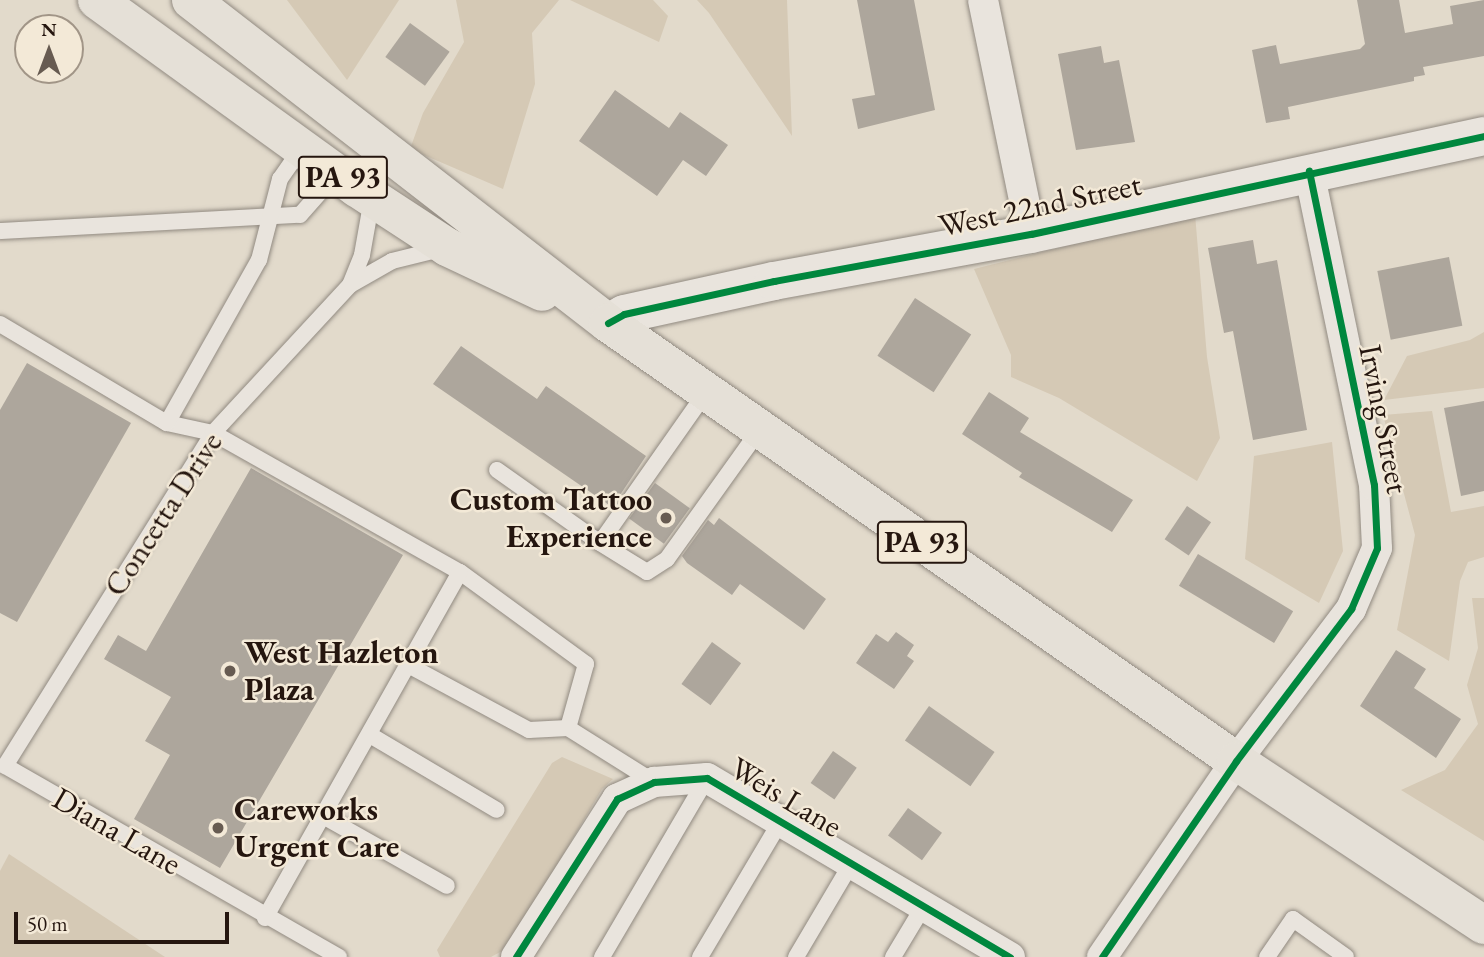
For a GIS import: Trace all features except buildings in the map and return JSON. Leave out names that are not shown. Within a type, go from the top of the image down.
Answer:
[{"type":"highway","name":"PA 93","points":[[97,0],[372,198],[447,247],[608,323]]},
{"type":"highway","name":"PA 93","points":[[191,0],[608,323],[1236,761],[1484,926]]},
{"type":"street","points":[[982,0],[1031,234]]},
{"type":"street","name":"West 22nd Street","points":[[608,323],[624,314],[774,281],[1031,234],[1484,136]]},
{"type":"street","name":"Irving Street","points":[[1236,761],[1351,609],[1377,548],[1374,485],[1309,172]]},
{"type":"street","points":[[1102,957],[1236,761]]},
{"type":"street","name":"Weis Lane","points":[[516,957],[617,799],[654,782],[707,778],[923,907],[996,954]]},
{"type":"lane","points":[[167,423],[259,260],[280,179],[302,148]]},
{"type":"lane","points":[[0,231],[270,214],[300,215],[337,173]]},
{"type":"lane","name":"Concetta Drive","points":[[350,285],[362,255],[372,198]]},
{"type":"lane","name":"Concetta Drive","points":[[5,766],[213,433],[350,285],[392,261],[447,247]]},
{"type":"lane","points":[[0,324],[167,423],[213,433],[460,572],[586,664],[568,728]]},
{"type":"lane","points":[[600,543],[706,391]]},
{"type":"lane","points":[[497,470],[600,543],[647,572],[667,559],[760,429]]},
{"type":"lane","points":[[265,918],[410,666],[460,572]]},
{"type":"lane","points":[[410,666],[529,730],[568,728],[654,782]]},
{"type":"lane","points":[[370,735],[497,810]]},
{"type":"lane","name":"Diana Lane","points":[[5,766],[265,918],[339,957]]},
{"type":"lane","points":[[602,957],[707,778]]},
{"type":"lane","points":[[323,816],[447,886]]},
{"type":"lane","points":[[700,957],[780,822]]},
{"type":"lane","points":[[796,957],[851,864]]},
{"type":"lane","points":[[893,957],[923,907]]},
{"type":"lane","points":[[1268,957],[1293,919],[1346,957]]},
{"type":"shaded area","points":[[287,0],[399,0],[347,80]]},
{"type":"shaded area","points":[[456,0],[559,0],[532,33],[535,84],[503,189],[410,149],[423,113],[464,42]]},
{"type":"shaded area","points":[[570,0],[653,0],[668,16],[659,42]]},
{"type":"shaded area","points":[[697,0],[787,0],[792,136],[709,13]]},
{"type":"shaded area","points":[[1195,214],[1207,357],[1220,438],[1197,481],[1059,398],[1011,377],[1011,355],[974,269]]},
{"type":"shaded area","points":[[1484,332],[1484,388],[1384,400],[1407,356],[1470,340]]},
{"type":"shaded area","points":[[1432,411],[1451,512],[1484,506],[1484,557],[1468,562],[1460,581],[1449,661],[1397,630],[1415,535],[1383,415]]},
{"type":"shaded area","points":[[1332,442],[1343,551],[1319,603],[1245,559],[1254,456]]},
{"type":"shaded area","points":[[1472,598],[1484,598],[1484,841],[1401,790],[1445,770],[1478,724],[1467,685],[1478,648]]},
{"type":"shaded area","points":[[562,757],[613,779],[602,789],[509,947],[491,957],[440,957],[437,950],[552,763]]},
{"type":"shaded area","points":[[9,854],[165,957],[0,957],[0,871]]},
{"type":"cycle path","points":[[608,323],[624,314],[774,281],[1031,234],[1484,136]]},
{"type":"cycle path","points":[[1102,957],[1236,761],[1351,609],[1377,548],[1374,485],[1309,171]]},
{"type":"cycle path","points":[[516,957],[617,799],[654,782],[707,778],[1010,957]]},
{"type":"place","name":"Custom Tattoo Experience","points":[[666,518]]},
{"type":"place","name":"West Hazleton Plaza","points":[[230,671]]},
{"type":"place","name":"Careworks Urgent Care","points":[[218,828]]}]
